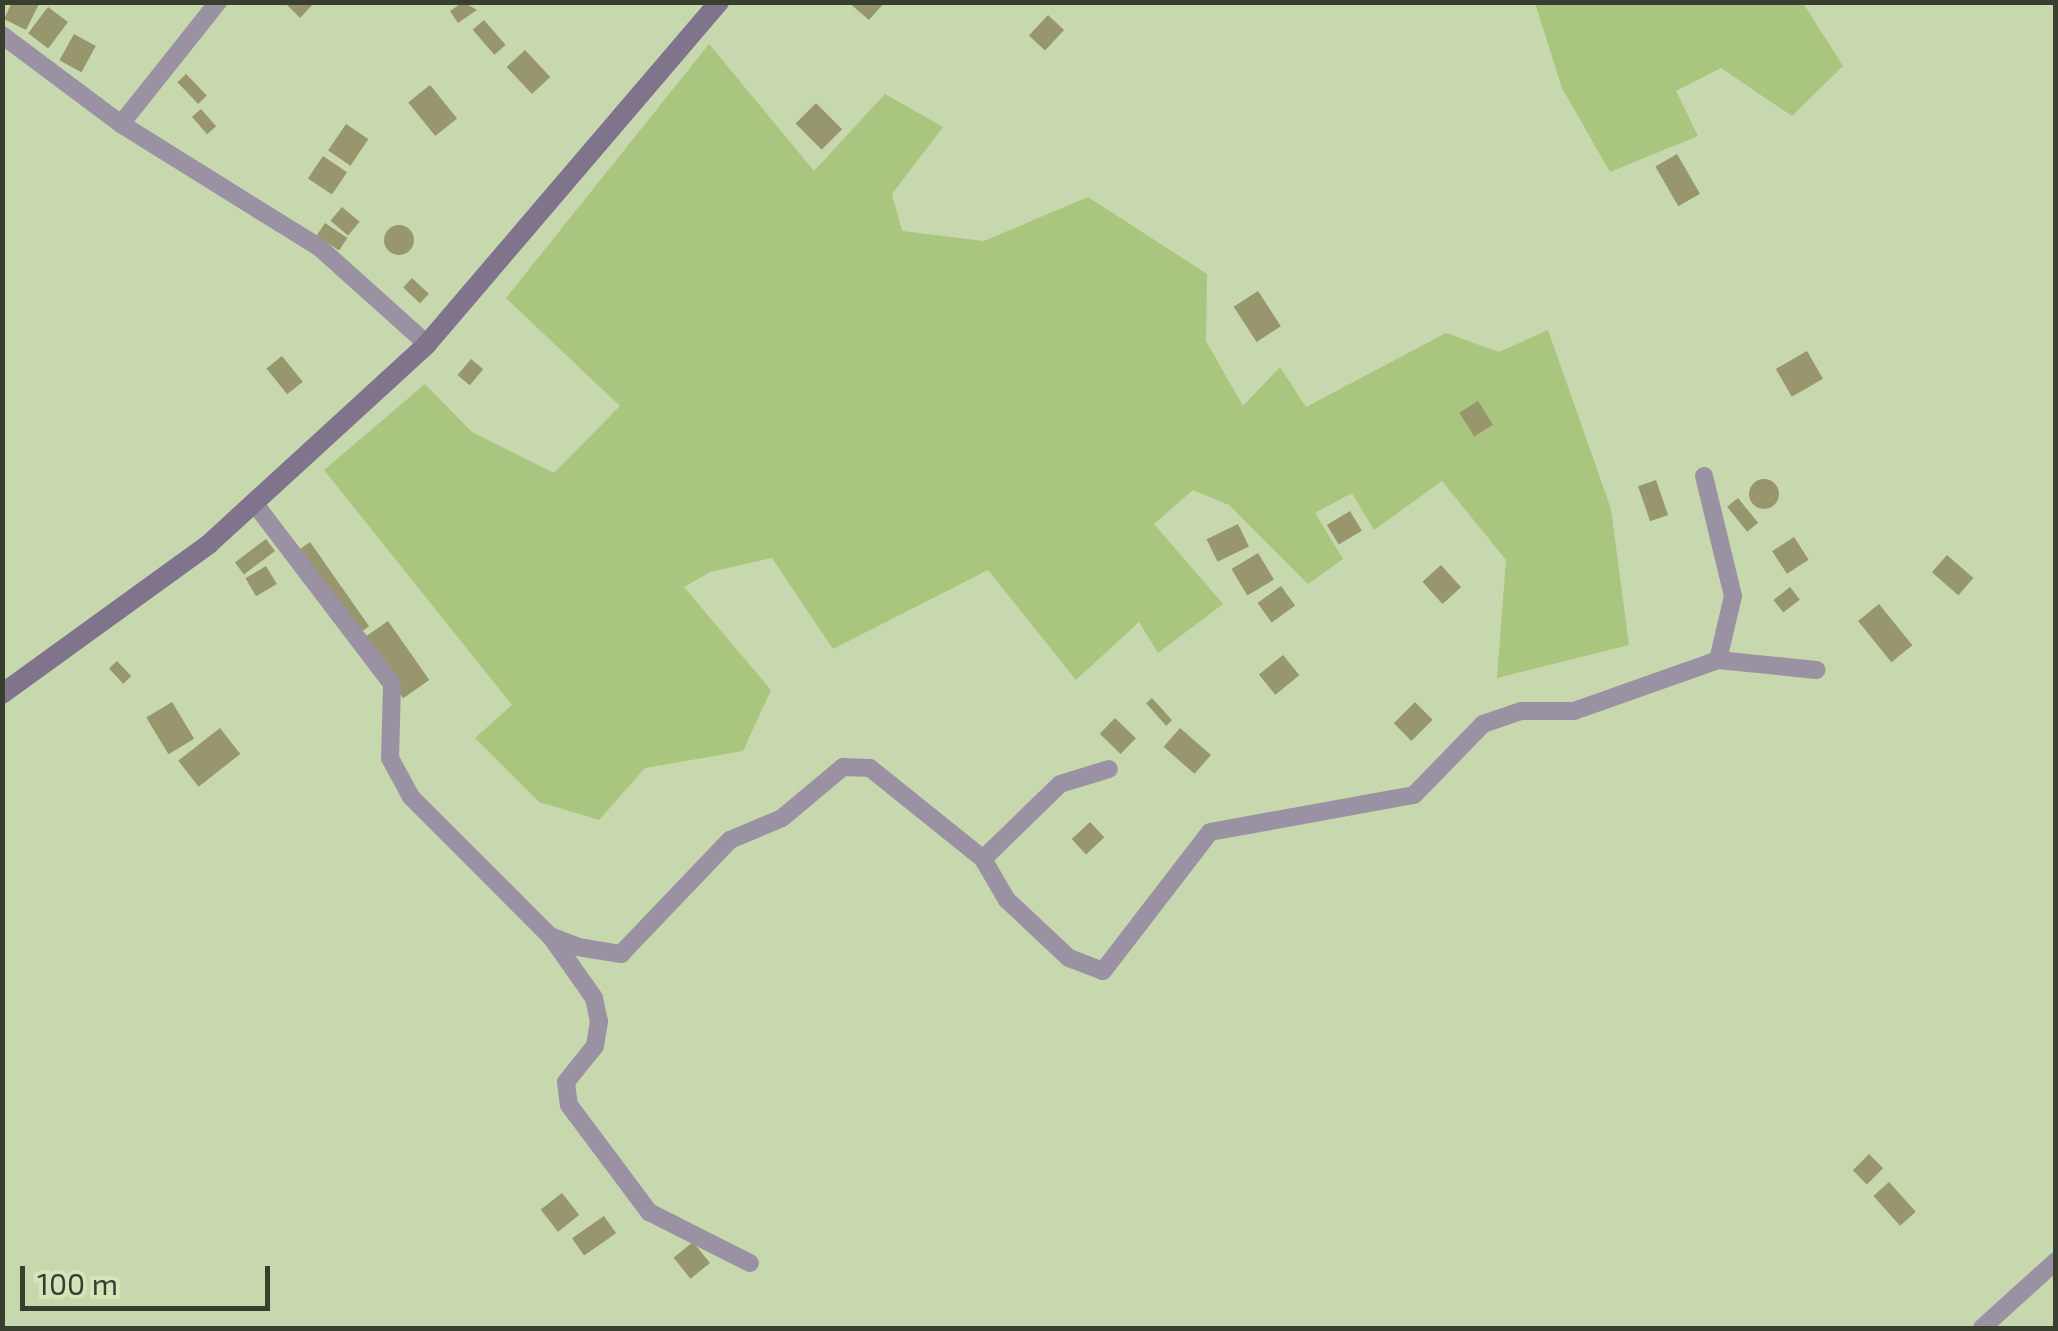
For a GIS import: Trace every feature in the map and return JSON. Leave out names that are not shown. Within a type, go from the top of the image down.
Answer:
[{"type":"main road","points":[[2,694],[158,585],[255,504],[427,344],[719,2]]},
{"type":"street","points":[[121,124],[218,2]]},
{"type":"street","points":[[2,35],[121,124],[320,248],[427,344]]},
{"type":"street","points":[[1704,476],[1733,596],[1718,660]]},
{"type":"street","points":[[255,504],[392,684],[390,758],[411,797],[550,936],[594,998],[599,1021],[595,1046],[566,1082],[569,1104],[649,1212],[750,1264]]},
{"type":"street","points":[[550,936],[622,954],[730,840],[782,818],[842,766],[858,763],[983,860],[1032,924],[1069,958],[1103,971],[1210,832],[1414,795],[1483,724],[1521,711],[1574,711],[1718,660],[1816,670]]},
{"type":"street","points":[[983,860],[1060,784],[1109,769]]},
{"type":"street","points":[[1982,1328],[2056,1261]]},
{"type":"green space","points":[[1535,3],[1803,3],[1843,66],[1792,116],[1721,68],[1676,91],[1698,136],[1610,172],[1562,88]]},
{"type":"green space","points":[[709,44],[814,171],[885,94],[943,127],[892,194],[902,231],[984,241],[1088,197],[1207,274],[1206,341],[1243,406],[1280,367],[1306,407],[1446,333],[1499,352],[1548,330],[1611,509],[1629,645],[1497,678],[1506,560],[1442,481],[1374,530],[1352,493],[1315,513],[1343,559],[1308,584],[1229,505],[1193,490],[1154,524],[1223,604],[1158,653],[1139,622],[1076,680],[988,570],[833,649],[772,558],[710,572],[684,587],[771,690],[743,751],[645,768],[599,820],[539,802],[475,738],[512,705],[324,470],[425,384],[472,432],[554,473],[620,406],[506,298]]},
{"type":"building","points":[[12,2],[40,2],[26,30],[4,19]]},
{"type":"building","points":[[284,2],[315,2],[300,18]]},
{"type":"building","points":[[463,2],[477,10],[458,23],[450,11]]},
{"type":"building","points":[[848,2],[885,2],[869,20]]},
{"type":"building","points":[[48,7],[68,22],[48,48],[28,33]]},
{"type":"building","points":[[1048,15],[1064,30],[1045,50],[1029,35]]},
{"type":"building","points":[[484,20],[506,45],[494,55],[473,30]]},
{"type":"building","points":[[74,34],[96,46],[81,72],[59,60]]},
{"type":"building","points":[[525,50],[550,77],[532,94],[507,67]]},
{"type":"building","points":[[186,74],[207,96],[198,104],[177,82]]},
{"type":"building","points":[[430,85],[457,118],[435,136],[408,103]]},
{"type":"building","points":[[816,103],[842,129],[822,150],[795,124]]},
{"type":"building","points":[[201,109],[216,126],[207,134],[192,117]]},
{"type":"building","points":[[346,124],[368,139],[350,166],[328,151]]},
{"type":"building","points":[[1677,154],[1700,194],[1678,206],[1655,166]]},
{"type":"building","points":[[323,156],[347,172],[332,195],[308,178]]},
{"type":"building","points":[[342,207],[360,222],[348,236],[330,221]]},
{"type":"building","points":[[325,223],[347,238],[339,251],[317,235]]},
{"type":"building","points":[[399,225],[410,229],[414,240],[410,251],[399,255],[388,251],[384,240],[388,229]]},
{"type":"building","points":[[412,278],[429,294],[420,303],[403,288]]},
{"type":"building","points":[[1258,291],[1281,326],[1257,342],[1234,307]]},
{"type":"building","points":[[1807,351],[1823,379],[1792,397],[1776,369]]},
{"type":"building","points":[[282,356],[303,382],[287,394],[266,369]]},
{"type":"building","points":[[471,359],[483,369],[470,385],[458,375]]},
{"type":"building","points":[[1478,401],[1493,425],[1474,436],[1459,413]]},
{"type":"building","points":[[1764,479],[1775,483],[1779,494],[1775,505],[1764,509],[1753,505],[1749,494],[1753,483]]},
{"type":"building","points":[[1656,480],[1668,515],[1650,521],[1638,486]]},
{"type":"building","points":[[1738,498],[1758,523],[1747,532],[1727,507]]},
{"type":"building","points":[[1350,511],[1362,531],[1339,545],[1327,525]]},
{"type":"building","points":[[1238,524],[1249,546],[1218,562],[1207,539]]},
{"type":"building","points":[[1794,537],[1809,560],[1787,574],[1772,551]]},
{"type":"building","points":[[266,539],[275,551],[244,574],[235,562]]},
{"type":"building","points":[[310,542],[369,626],[359,633],[300,549]]},
{"type":"building","points":[[1258,553],[1274,580],[1247,596],[1231,569]]},
{"type":"building","points":[[1947,555],[1973,578],[1958,595],[1932,572]]},
{"type":"building","points":[[1441,565],[1461,587],[1442,604],[1422,582]]},
{"type":"building","points":[[266,566],[277,584],[256,596],[245,578]]},
{"type":"building","points":[[1281,586],[1295,605],[1272,622],[1258,603]]},
{"type":"building","points":[[1790,587],[1800,600],[1783,613],[1773,600]]},
{"type":"building","points":[[1879,604],[1912,645],[1891,662],[1858,621]]},
{"type":"building","points":[[388,621],[429,680],[403,698],[362,639]]},
{"type":"building","points":[[1283,655],[1299,675],[1275,695],[1259,675]]},
{"type":"building","points":[[117,661],[131,676],[123,684],[109,669]]},
{"type":"building","points":[[1152,698],[1172,720],[1166,726],[1146,703]]},
{"type":"building","points":[[172,702],[194,739],[168,754],[146,717]]},
{"type":"building","points":[[1415,702],[1433,720],[1411,741],[1394,723]]},
{"type":"building","points":[[1115,718],[1136,738],[1121,754],[1100,734]]},
{"type":"building","points":[[220,728],[240,754],[199,787],[178,761]]},
{"type":"building","points":[[1180,728],[1211,755],[1195,774],[1164,747]]},
{"type":"building","points":[[1090,822],[1104,837],[1086,854],[1072,839]]},
{"type":"building","points":[[1869,1154],[1883,1168],[1867,1184],[1853,1170]]},
{"type":"building","points":[[1889,1182],[1916,1212],[1900,1226],[1873,1196]]},
{"type":"building","points":[[562,1193],[579,1215],[558,1232],[541,1210]]},
{"type":"building","points":[[604,1216],[616,1233],[584,1256],[572,1238]]},
{"type":"building","points":[[693,1242],[710,1263],[691,1279],[674,1258]]}]
